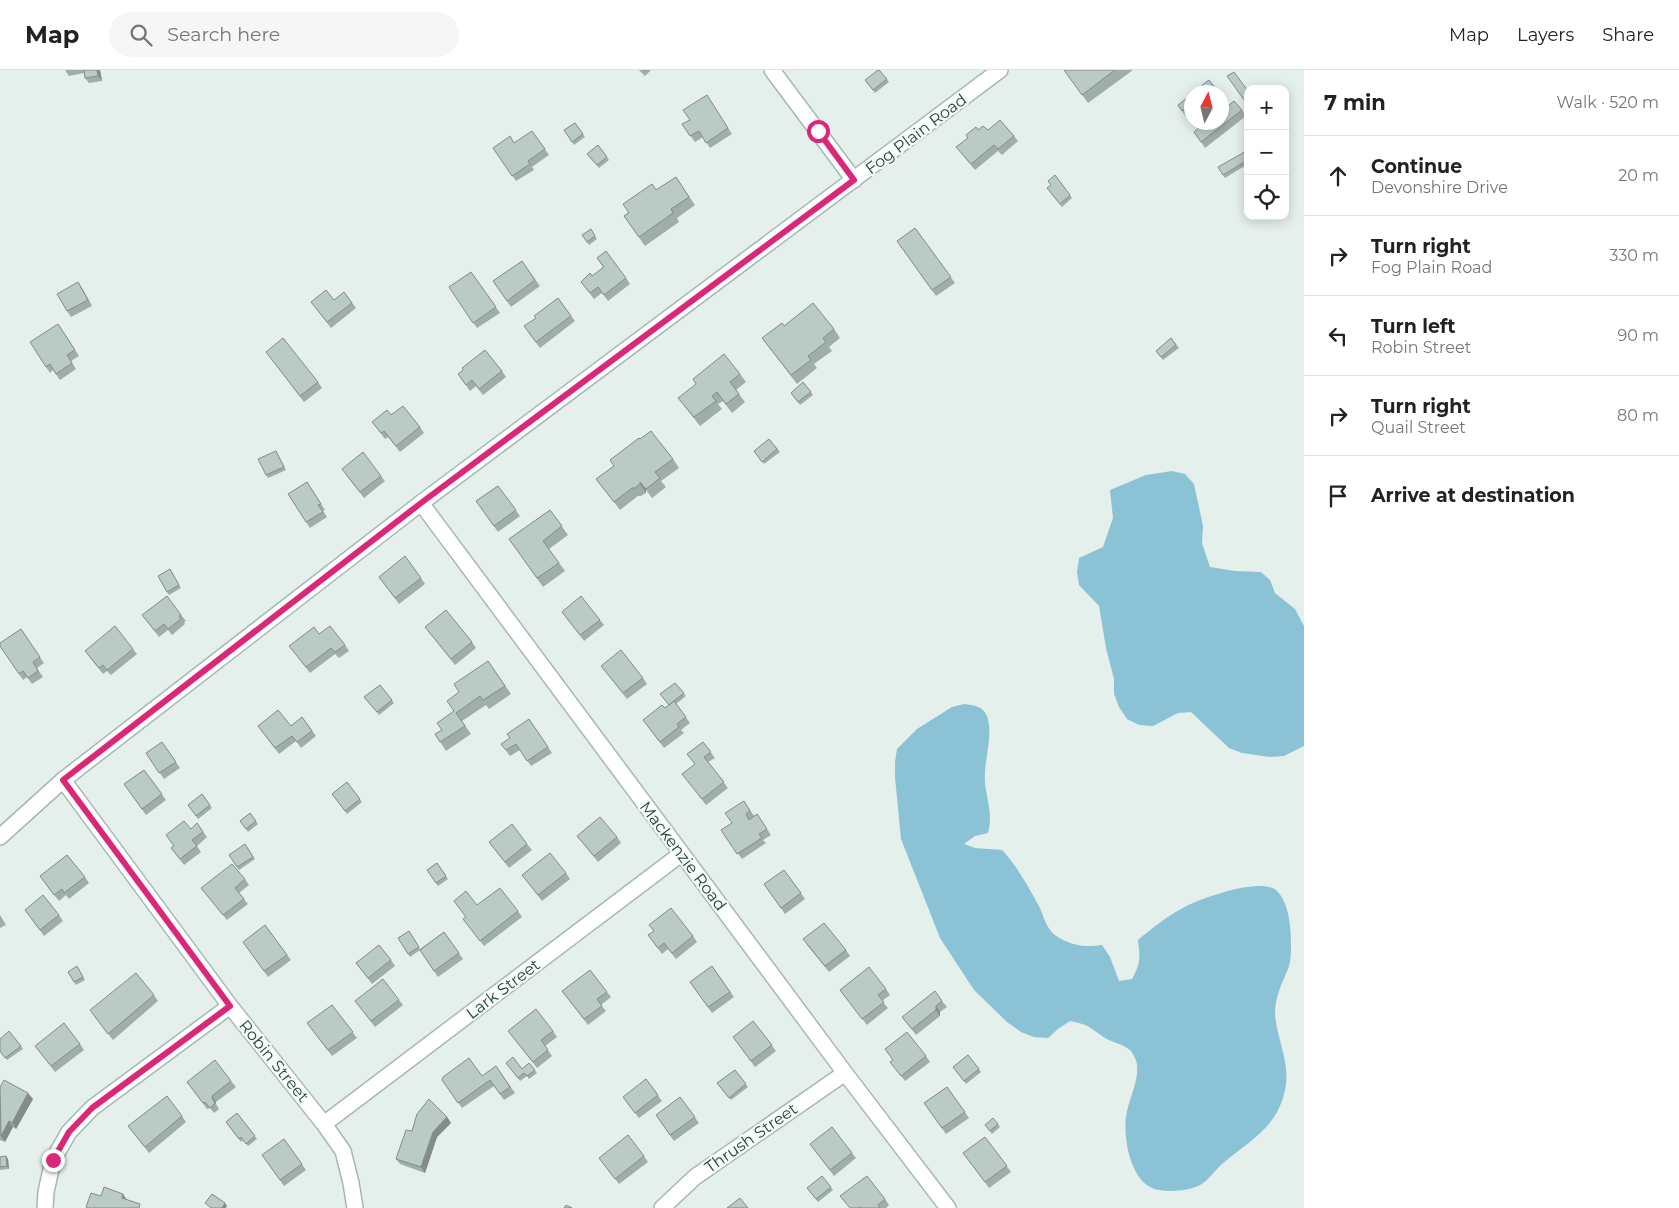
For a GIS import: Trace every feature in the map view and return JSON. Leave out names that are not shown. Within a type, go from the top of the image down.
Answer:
[{"type":"street","points":[[772,70],[854,180]]},
{"type":"street","name":"Fog Plain Road","points":[[0,837],[63,780],[421,503],[1000,70]]},
{"type":"street","name":"Mackenzie Road","points":[[421,503],[681,854],[948,1208]]},
{"type":"street","name":"Robin Street","points":[[63,780],[230,1006],[324,1124],[343,1151],[355,1208]]},
{"type":"street","name":"Lark Street","points":[[324,1124],[681,854]]},
{"type":"street","points":[[45,1208],[46,1192],[53,1160],[69,1132],[92,1108],[230,1006]]},
{"type":"street","name":"Thrush Street","points":[[662,1208],[695,1177],[845,1073]]},
{"type":"water","points":[[1172,471],[1185,474],[1194,484],[1203,526],[1202,543],[1210,567],[1235,571],[1261,572],[1270,580],[1275,593],[1295,609],[1304,626],[1304,746],[1284,756],[1270,757],[1242,753],[1229,748],[1191,712],[1178,713],[1153,726],[1139,725],[1127,719],[1119,707],[1114,694],[1114,679],[1106,648],[1099,606],[1079,585],[1077,572],[1079,558],[1103,547],[1113,518],[1110,490],[1146,475]]},
{"type":"water","points":[[964,704],[983,710],[989,724],[985,783],[990,820],[988,833],[975,836],[964,844],[975,848],[1002,850],[1023,878],[1040,908],[1047,926],[1052,932],[1066,941],[1077,945],[1102,945],[1110,957],[1119,981],[1132,979],[1137,969],[1139,960],[1138,940],[1164,919],[1189,905],[1231,890],[1259,886],[1271,887],[1278,892],[1285,903],[1290,923],[1291,956],[1275,1007],[1276,1022],[1286,1066],[1286,1084],[1283,1099],[1278,1111],[1263,1131],[1222,1164],[1200,1185],[1190,1189],[1159,1190],[1149,1187],[1135,1171],[1128,1149],[1125,1126],[1137,1071],[1136,1062],[1129,1049],[1104,1037],[1088,1026],[1070,1021],[1048,1038],[1034,1037],[1021,1032],[1007,1022],[974,990],[940,938],[901,839],[895,762],[897,749],[917,729],[952,707]]},
{"type":"building","points":[[84,70],[97,70],[98,76],[85,78]]},
{"type":"building","points":[[878,70],[887,79],[873,90],[865,80]]},
{"type":"building","points":[[1064,70],[1115,70],[1082,95]]},
{"type":"building","points":[[1234,72],[1244,86],[1244,100],[1227,76]]},
{"type":"building","points":[[1209,80],[1213,85],[1202,85]]},
{"type":"building","points":[[707,95],[728,128],[706,143],[699,131],[690,136],[682,124],[690,120],[683,110]]},
{"type":"building","points":[[1184,100],[1184,109],[1182,111],[1178,105]]},
{"type":"building","points":[[1234,101],[1242,110],[1229,120],[1229,105]]},
{"type":"building","points":[[1000,120],[1014,136],[998,149],[994,145],[971,164],[956,147],[968,138],[966,135],[976,127],[978,130],[983,126],[988,130]]},
{"type":"building","points":[[575,123],[583,134],[572,142],[564,130]]},
{"type":"building","points":[[1196,130],[1216,130],[1201,142],[1194,132]]},
{"type":"building","points":[[532,131],[545,149],[528,161],[530,164],[512,176],[493,148],[510,136],[514,143]]},
{"type":"building","points":[[598,145],[607,157],[597,165],[587,154]]},
{"type":"building","points":[[1244,152],[1244,162],[1223,175],[1218,167]]},
{"type":"building","points":[[1055,175],[1070,195],[1060,204],[1047,188],[1051,185],[1048,181]]},
{"type":"building","points":[[676,177],[689,197],[671,209],[673,213],[639,237],[624,216],[629,213],[623,204],[652,184],[656,190]]},
{"type":"building","points":[[915,228],[951,277],[932,290],[897,241]]},
{"type":"building","points":[[591,229],[595,236],[587,242],[582,235]]},
{"type":"building","points":[[606,251],[626,278],[604,295],[598,287],[590,293],[581,282],[590,273],[592,276],[604,267],[597,258]]},
{"type":"building","points":[[522,261],[535,280],[507,301],[493,281]]},
{"type":"building","points":[[471,272],[496,307],[473,323],[449,287]]},
{"type":"building","points":[[78,282],[88,300],[67,311],[57,294]]},
{"type":"building","points":[[326,290],[334,300],[344,292],[352,303],[327,322],[311,302]]},
{"type":"building","points":[[558,298],[571,316],[536,342],[524,326]]},
{"type":"building","points":[[813,303],[834,329],[823,338],[826,342],[808,356],[811,360],[791,375],[762,338],[782,323],[784,326]]},
{"type":"building","points":[[58,324],[75,350],[67,355],[72,363],[56,374],[50,364],[46,367],[30,342]]},
{"type":"building","points":[[283,338],[318,382],[300,396],[266,352]]},
{"type":"building","points":[[1171,338],[1176,345],[1161,357],[1156,351]]},
{"type":"building","points":[[485,350],[502,371],[479,389],[472,380],[466,385],[458,374],[463,370],[462,368]]},
{"type":"building","points":[[724,354],[740,374],[730,382],[739,394],[726,404],[717,392],[712,396],[716,401],[694,417],[678,398],[696,384],[693,379]]},
{"type":"building","points":[[803,382],[811,392],[798,402],[791,393]]},
{"type":"building","points":[[403,406],[420,427],[396,446],[384,431],[381,433],[372,422],[387,410],[391,415]]},
{"type":"building","points":[[651,431],[673,459],[655,472],[660,478],[646,489],[640,482],[635,488],[632,488],[614,502],[596,479],[614,466],[610,460]]},
{"type":"building","points":[[769,439],[777,449],[762,462],[754,451]]},
{"type":"building","points":[[276,451],[284,467],[266,475],[258,459]]},
{"type":"building","points":[[363,452],[381,476],[360,492],[342,469]]},
{"type":"building","points":[[307,482],[321,504],[318,505],[323,512],[306,522],[288,494]]},
{"type":"building","points":[[498,486],[516,510],[494,526],[476,501]]},
{"type":"building","points":[[550,510],[562,526],[543,541],[559,563],[537,578],[509,539]]},
{"type":"building","points":[[405,556],[421,578],[395,598],[379,577]]},
{"type":"building","points":[[170,569],[179,585],[167,592],[158,576]]},
{"type":"building","points":[[167,596],[181,615],[179,616],[181,619],[168,629],[164,624],[155,631],[142,615]]},
{"type":"building","points":[[581,596],[600,620],[580,635],[562,612]]},
{"type":"building","points":[[446,610],[472,642],[451,659],[425,627]]},
{"type":"building","points":[[115,626],[133,649],[107,670],[103,665],[99,668],[85,651]]},
{"type":"building","points":[[330,626],[345,645],[335,652],[331,648],[306,667],[289,646],[314,627],[319,634]]},
{"type":"building","points":[[21,629],[40,657],[33,662],[38,671],[28,678],[23,671],[19,674],[0,646],[0,643]]},
{"type":"building","points":[[621,650],[643,678],[623,693],[601,666]]},
{"type":"building","points":[[488,661],[505,686],[483,700],[480,696],[456,713],[465,726],[440,742],[435,734],[442,730],[437,723],[454,711],[447,701],[459,692],[454,684]]},
{"type":"building","points":[[675,683],[684,693],[669,705],[660,694]]},
{"type":"building","points":[[380,685],[392,700],[377,712],[364,697]]},
{"type":"building","points":[[674,701],[686,717],[677,724],[679,727],[660,742],[643,720],[662,705],[665,708]]},
{"type":"building","points":[[278,710],[291,726],[302,717],[312,731],[297,742],[292,736],[275,748],[258,726]]},
{"type":"building","points":[[529,719],[548,747],[527,761],[516,744],[506,750],[501,744],[510,738],[507,734]]},
{"type":"building","points":[[162,742],[176,762],[159,773],[146,753]]},
{"type":"building","points":[[703,742],[711,752],[704,757],[724,782],[702,799],[682,774],[695,764],[687,754]]},
{"type":"building","points":[[144,770],[162,794],[142,809],[124,784]]},
{"type":"building","points":[[347,782],[360,799],[345,811],[332,794]]},
{"type":"building","points":[[202,794],[210,805],[196,816],[188,805]]},
{"type":"building","points":[[744,801],[750,811],[746,814],[749,820],[757,814],[767,829],[759,834],[762,838],[737,854],[721,830],[732,823],[725,813]]},
{"type":"building","points":[[250,813],[256,821],[246,829],[240,821]]},
{"type":"building","points":[[600,817],[617,837],[594,856],[577,836]]},
{"type":"building","points":[[184,821],[191,829],[197,823],[203,832],[192,840],[197,846],[180,859],[171,848],[174,846],[166,835]]},
{"type":"building","points":[[512,824],[527,844],[505,862],[489,842]]},
{"type":"building","points":[[245,844],[253,857],[237,867],[229,855]]},
{"type":"building","points":[[550,853],[566,873],[538,895],[522,875]]},
{"type":"building","points":[[67,855],[85,877],[64,893],[62,889],[54,895],[40,876]]},
{"type":"building","points":[[437,863],[446,876],[436,883],[427,870]]},
{"type":"building","points":[[232,864],[245,879],[235,888],[244,899],[223,915],[201,888]]},
{"type":"building","points":[[784,870],[801,893],[781,908],[764,884]]},
{"type":"building","points":[[500,888],[518,911],[480,941],[463,919],[466,917],[454,901],[466,891],[477,905]]},
{"type":"building","points":[[43,895],[59,915],[40,930],[25,910]]},
{"type":"building","points":[[671,908],[693,936],[672,953],[664,943],[658,948],[648,935],[654,931],[649,925]]},
{"type":"building","points":[[824,923],[846,950],[825,966],[803,939]]},
{"type":"building","points":[[265,925],[287,955],[264,971],[243,942]]},
{"type":"building","points":[[409,931],[419,947],[408,954],[398,938]]},
{"type":"building","points":[[444,932],[459,953],[434,971],[420,950]]},
{"type":"building","points":[[379,945],[391,960],[368,978],[356,963]]},
{"type":"building","points":[[77,966],[83,977],[74,982],[68,972]]},
{"type":"building","points":[[712,966],[730,992],[708,1007],[690,982]]},
{"type":"building","points":[[869,967],[886,989],[878,995],[884,1002],[862,1019],[840,990]]},
{"type":"building","points":[[590,970],[607,992],[597,999],[602,1006],[584,1019],[562,991]]},
{"type":"building","points":[[136,973],[154,995],[108,1034],[90,1010]]},
{"type":"building","points":[[383,979],[399,1000],[371,1021],[355,1001]]},
{"type":"building","points":[[935,991],[942,1001],[936,1006],[936,1010],[912,1029],[902,1017]]},
{"type":"building","points":[[332,1005],[353,1032],[328,1050],[307,1023]]},
{"type":"building","points":[[536,1009],[553,1031],[541,1040],[548,1050],[533,1062],[508,1031]]},
{"type":"building","points":[[753,1021],[772,1045],[751,1061],[733,1037]]},
{"type":"building","points":[[64,1023],[80,1044],[51,1066],[35,1046]]},
{"type":"building","points":[[9,1031],[21,1046],[5,1058],[0,1051],[0,1039]]},
{"type":"building","points":[[907,1032],[926,1056],[901,1076],[890,1062],[893,1060],[885,1049]]},
{"type":"building","points":[[968,1055],[979,1069],[964,1081],[953,1067]]},
{"type":"building","points":[[513,1057],[522,1069],[529,1063],[535,1070],[527,1076],[524,1073],[518,1078],[506,1063]]},
{"type":"building","points":[[469,1058],[482,1076],[496,1066],[510,1087],[500,1094],[490,1080],[458,1103],[442,1080],[443,1077]]},
{"type":"building","points":[[215,1060],[231,1081],[212,1096],[215,1103],[210,1108],[205,1102],[203,1103],[187,1082]]},
{"type":"building","points":[[735,1070],[746,1084],[729,1098],[717,1083]]},
{"type":"building","points":[[646,1079],[658,1095],[635,1113],[623,1097]]},
{"type":"building","points":[[4,1080],[28,1093],[12,1123],[9,1121],[1,1136],[0,1087]]},
{"type":"building","points":[[947,1087],[965,1112],[942,1128],[924,1103]]},
{"type":"building","points":[[167,1096],[182,1116],[145,1147],[128,1126]]},
{"type":"building","points":[[680,1097],[695,1117],[670,1135],[656,1115]]},
{"type":"building","points":[[429,1099],[447,1117],[433,1132],[421,1167],[396,1159],[406,1130],[412,1131],[417,1114]]},
{"type":"building","points":[[237,1113],[255,1136],[246,1144],[241,1137],[239,1139],[226,1122]]},
{"type":"building","points":[[993,1118],[998,1124],[990,1131],[985,1125]]},
{"type":"building","points":[[832,1127],[852,1153],[830,1170],[810,1144]]},
{"type":"building","points":[[628,1135],[644,1156],[615,1179],[599,1158]]},
{"type":"building","points":[[985,1137],[1007,1166],[985,1182],[963,1153]]},
{"type":"building","points":[[284,1139],[302,1164],[280,1180],[262,1155]]},
{"type":"building","points":[[6,1156],[7,1166],[0,1167],[0,1157]]},
{"type":"building","points":[[822,1176],[831,1187],[816,1199],[807,1188]]},
{"type":"building","points":[[867,1176],[885,1199],[878,1205],[880,1208],[850,1208],[840,1196]]},
{"type":"building","points":[[104,1187],[123,1194],[122,1198],[140,1204],[139,1208],[86,1207],[91,1193],[101,1196]]},
{"type":"building","points":[[212,1194],[225,1203],[222,1208],[211,1208],[205,1203]]},
{"type":"building","points":[[740,1198],[748,1208],[727,1208]]},
{"type":"route","points":[[53,1160],[69,1132],[92,1108],[230,1006],[63,780],[421,503],[854,180],[818,131]]}]
